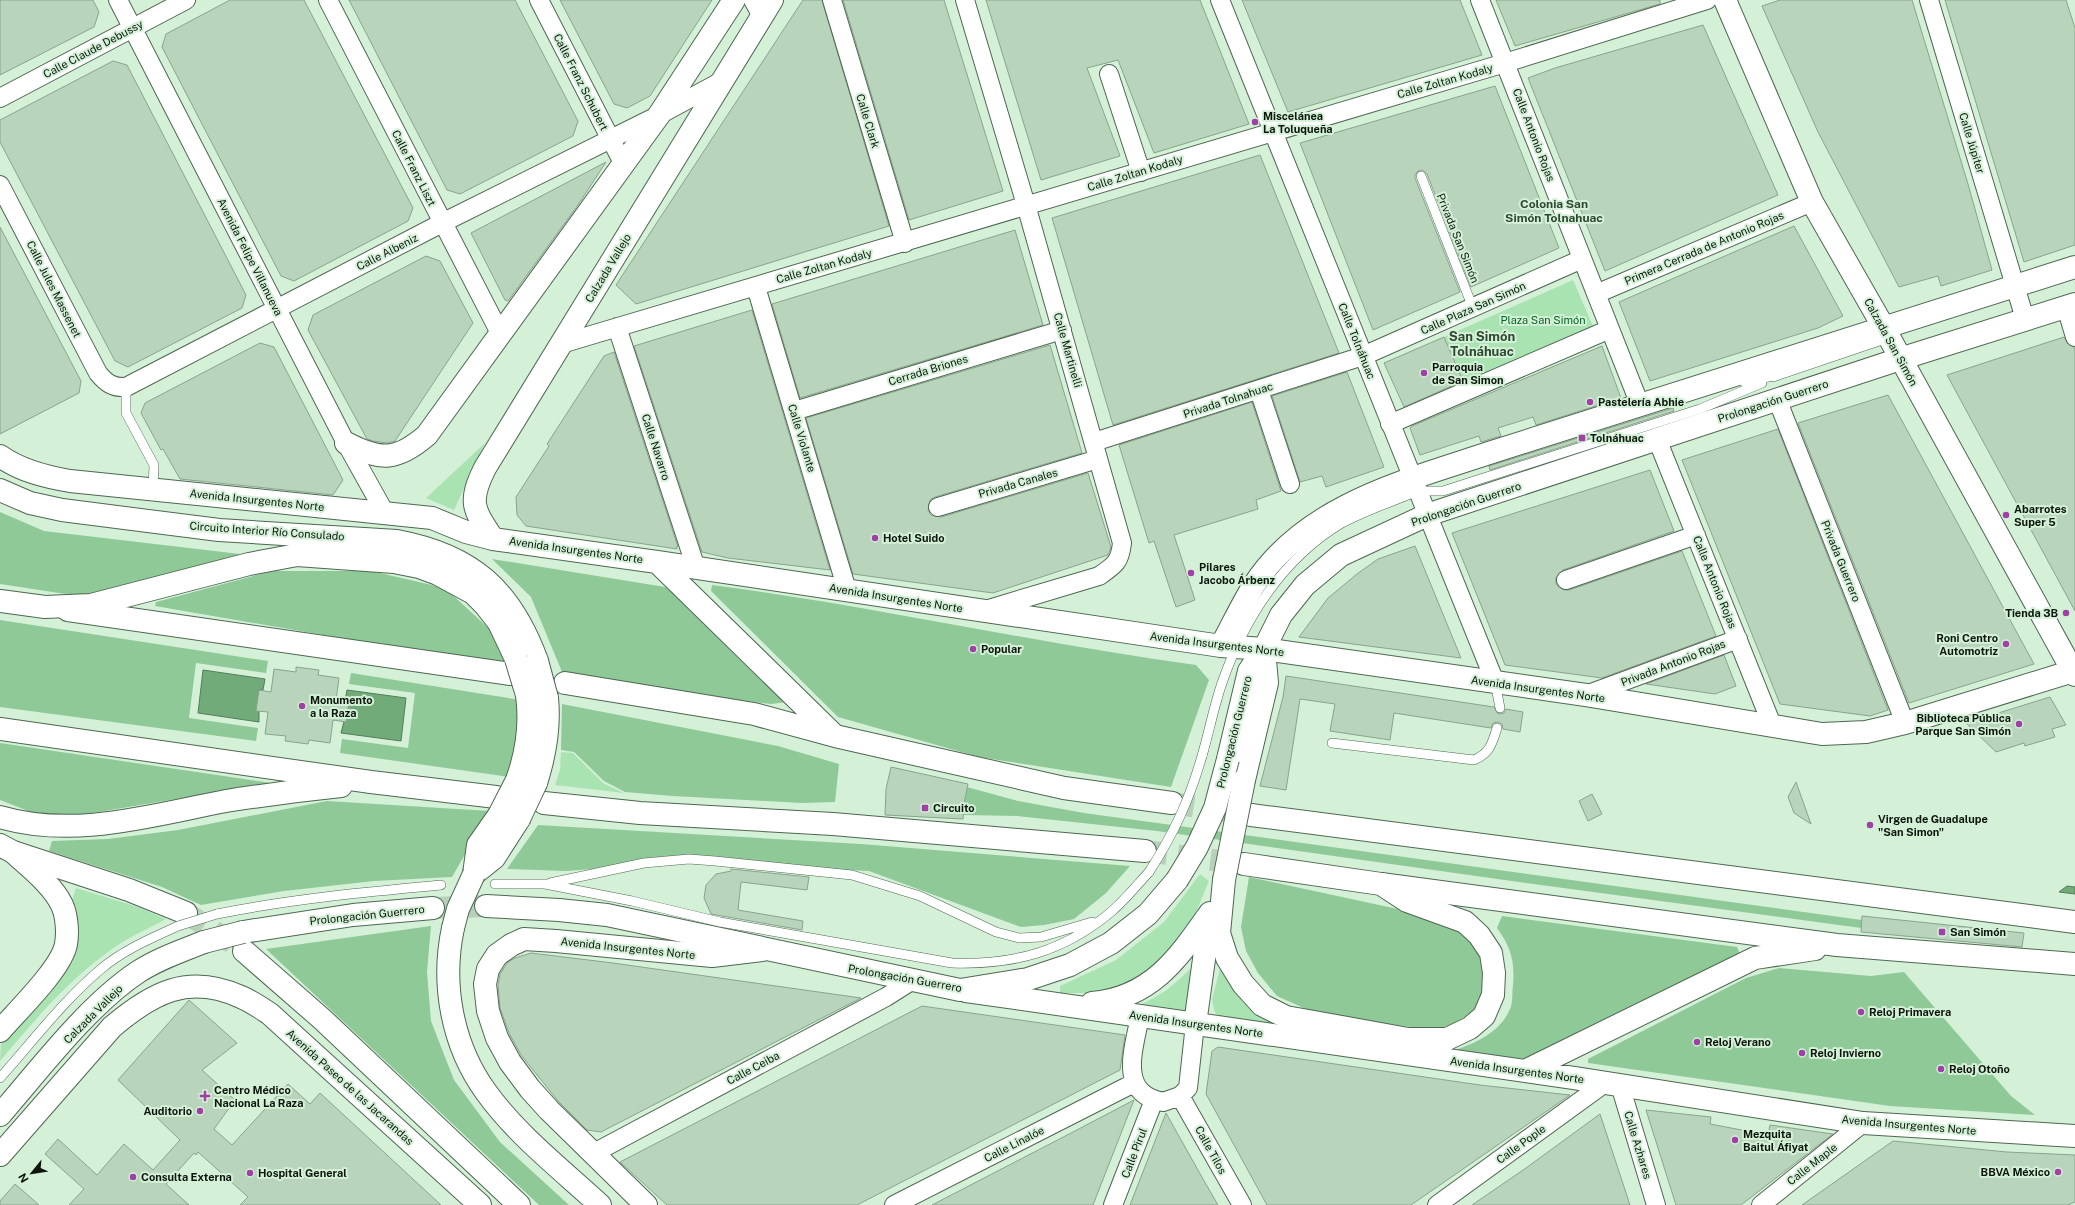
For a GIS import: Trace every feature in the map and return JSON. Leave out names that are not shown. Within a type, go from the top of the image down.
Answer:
[{"type":"main road","points":[[346,443],[366,453],[379,456],[394,455],[412,447],[427,435],[624,165],[659,115],[734,0]]},
{"type":"main road","name":"Calzada San Simón","points":[[1725,0],[1812,202],[1890,333],[1900,359],[2074,672]]},
{"type":"main road","name":"Calzada Vallejo","points":[[493,539],[474,508],[475,487],[485,468],[720,82],[762,5]]},
{"type":"main road","points":[[1229,647],[1255,584],[1274,560],[1296,538],[1324,519],[1360,498],[1415,484],[1640,405],[1890,333],[2019,293],[2075,267]]},
{"type":"main road","name":"Prolongación Guerrero","points":[[486,906],[559,910],[607,915],[762,950],[960,990],[1028,979],[1070,965],[1111,943],[1148,914],[1177,880],[1197,847],[1215,808],[1249,671],[1264,649],[1281,615],[1305,585],[1341,555],[1427,515],[1900,359],[2070,305]]},
{"type":"main road","name":"Avenida Insurgentes Norte","points":[[0,456],[23,469],[49,477],[70,481],[432,518],[466,532],[493,539],[1229,647],[1264,649],[1586,695],[1772,724],[1822,734],[1866,732],[1905,723],[2074,672]]},
{"type":"main road","name":"Circuito Interior Río Consulado","points":[[0,490],[30,503],[62,510],[218,530],[324,535],[422,545],[445,554],[482,576],[501,593],[522,625],[522,665]]},
{"type":"main road","points":[[45,607],[92,605],[249,564],[297,555],[394,562],[419,567],[438,574],[473,593],[485,605],[499,623],[522,665],[537,697],[525,759],[527,782],[505,810],[494,858],[474,874],[458,909],[453,928],[448,969],[449,998],[455,1029],[467,1060],[485,1092],[515,1127],[600,1205]]},
{"type":"main road","points":[[657,562],[835,736]]},
{"type":"main road","points":[[0,601],[522,665]]},
{"type":"main road","points":[[1264,649],[1267,683],[1244,780],[1224,884],[1219,932],[1227,958],[1243,984],[1262,1005],[1286,1018],[1408,1039],[1447,1039],[1470,1028],[1484,1016],[1493,995],[1494,973],[1490,953],[1479,935],[1465,922],[1407,901],[1381,884]]},
{"type":"main road","points":[[565,683],[754,714],[835,736],[1064,788],[1172,803]]},
{"type":"main road","points":[[0,729],[371,782],[505,810]]},
{"type":"main road","points":[[0,817],[37,825],[65,827],[146,818],[227,801],[371,782]]},
{"type":"main road","points":[[544,803],[640,813],[833,824],[1147,862]]},
{"type":"main road","points":[[1251,814],[2075,922]]},
{"type":"main road","points":[[6,848],[129,890],[182,919]]},
{"type":"main road","points":[[0,1031],[58,963],[66,945],[66,923],[62,906],[51,889],[6,848]]},
{"type":"main road","points":[[1244,864],[1381,884],[1837,945],[2075,964]]},
{"type":"main road","points":[[1067,1006],[1112,1002],[1159,977],[1182,952],[1210,913],[1224,884]]},
{"type":"main road","name":"Prolongación Guerrero","points":[[302,922],[353,915],[433,908]]},
{"type":"main road","points":[[1195,1024],[1210,913]]},
{"type":"main road","name":"Calzada Vallejo","points":[[0,1115],[75,1030],[107,997],[137,973],[162,958],[204,942],[244,941],[302,922]]},
{"type":"main road","name":"Avenida Insurgentes Norte","points":[[592,1154],[530,1089],[510,1062],[497,1038],[488,1011],[485,984],[488,969],[497,955],[511,945],[524,940],[564,941],[712,956],[762,950]]},
{"type":"main road","points":[[244,941],[322,1019],[519,1205]]},
{"type":"main road","points":[[1525,1071],[1755,958],[1837,945]]},
{"type":"main road","name":"Calzada Vallejo","points":[[0,1156],[112,1027],[131,1011],[154,996],[179,988],[209,986]]},
{"type":"main road","name":"Avenida Paseo de las Jacarandas","points":[[209,986],[241,997],[270,1014],[480,1205]]},
{"type":"main road","name":"Avenida Insurgentes Norte","points":[[960,990],[1525,1071],[1864,1123],[2075,1136]]},
{"type":"main road","points":[[592,1154],[646,1205]]},
{"type":"street","name":"Avenida Felipe Villanueva","points":[[118,0],[346,443],[385,513]]},
{"type":"street","name":"Calle Claude Debussy","points":[[0,98],[186,0]]},
{"type":"street","name":"Calle Franz Liszt","points":[[328,0],[501,335]]},
{"type":"street","name":"Calle Franz Schubert","points":[[539,0],[624,165]]},
{"type":"street","name":"Calle Clark","points":[[832,0],[905,243]]},
{"type":"street","name":"Calle Martinelli","points":[[965,0],[1026,205],[1122,542],[1120,556],[1114,566],[1098,576],[982,610]]},
{"type":"street","name":"Calle Tolnáhuac","points":[[1220,0],[1495,682]]},
{"type":"street","name":"Calle Antonio Rojas","points":[[1480,0],[1640,405]]},
{"type":"street","name":"Calle Zoltan Kodaly","points":[[561,344],[905,243],[1026,205],[1506,63],[1707,0]]},
{"type":"street","name":"Calle Júpiter","points":[[1929,0],[2019,293],[2025,319]]},
{"type":"street","points":[[1109,74],[1141,172]]},
{"type":"street","name":"Calle Albeniz","points":[[121,388],[442,223],[659,115],[720,82]]},
{"type":"street","name":"Calle Jules Massenet","points":[[0,185],[98,373],[106,382],[121,388]]},
{"type":"street","name":"Primera Cerrada de Antonio Rojas","points":[[1596,294],[1812,202]]},
{"type":"street","name":"Calle Plaza San Simón","points":[[1363,356],[1582,259]]},
{"type":"street","name":"Calle Violante","points":[[756,287],[847,590]]},
{"type":"street","points":[[2070,305],[2075,337]]},
{"type":"street","name":"Calle Navarro","points":[[617,327],[696,568]]},
{"type":"street","points":[[1390,424],[1610,329]]},
{"type":"street","name":"Cerrada Briones","points":[[794,411],[1062,330]]},
{"type":"street","name":"Privada Tolnahuac","points":[[1096,451],[1259,390],[1363,356]]},
{"type":"street","points":[[1259,390],[1290,484]]},
{"type":"street","name":"Privada Guerrero","points":[[1777,400],[1905,723]]},
{"type":"street","name":"Calle Antonio Rojas","points":[[1657,439],[1772,724]]},
{"type":"street","name":"Privada Canales","points":[[938,507],[1096,451]]},
{"type":"street","points":[[1566,580],[1696,535]]},
{"type":"street","name":"Privada Antonio Rojas","points":[[1586,695],[1738,639]]},
{"type":"street","name":"Calle Ceiba","points":[[592,1154],[886,997],[913,980]]},
{"type":"street","points":[[1140,1016],[1131,1064],[1134,1083],[1144,1095],[1154,1100],[1163,1102],[1180,1096],[1188,1088],[1195,1024]]},
{"type":"street","name":"Calle Linalóe","points":[[894,1205],[1134,1083]]},
{"type":"street","name":"Calle Pople","points":[[1437,1205],[1613,1084]]},
{"type":"street","name":"Calle Azhares","points":[[1613,1084],[1656,1205]]},
{"type":"street","name":"Calle Tilos","points":[[1180,1096],[1242,1205]]},
{"type":"street","name":"Calle Pirul","points":[[1113,1205],[1154,1100]]},
{"type":"street","name":"Calle Maple","points":[[1761,1205],[1864,1123]]},
{"type":"lane","name":"Privada San Simón","points":[[1421,176],[1473,308]]},
{"type":"lane","points":[[2019,293],[2075,277]]},
{"type":"lane","points":[[1415,484],[1442,491],[1700,410],[1778,375],[1890,333]]},
{"type":"lane","points":[[1415,484],[1694,392],[1778,375]]},
{"type":"lane","points":[[121,388],[126,413],[154,465],[153,490]]},
{"type":"lane","points":[[495,884],[545,884],[632,901],[720,922],[952,963],[981,964],[1026,957],[1050,950],[1078,937],[1111,912],[1147,862],[1179,822],[1192,791],[1202,756],[1223,682],[1229,647]]},
{"type":"lane","points":[[1495,682],[1500,708]]},
{"type":"lane","points":[[1332,742],[1474,760],[1484,756],[1492,748],[1497,728]]},
{"type":"lane","points":[[545,884],[644,863],[688,859],[852,875],[920,896],[996,932],[1019,938],[1041,937],[1100,920]]},
{"type":"lane","points":[[0,1078],[67,1001],[102,968],[182,919],[217,914],[254,906],[311,898],[441,885]]},
{"type":"green space","name":"Plaza San Simón","points":[[1573,280],[1593,326],[1463,382],[1444,337]]},
{"type":"green space","points":[[485,443],[454,510],[426,498]]},
{"type":"green space","points":[[561,752],[573,753],[603,783],[624,793],[555,785],[560,770]]},
{"type":"green space","points":[[1200,874],[1209,881],[1195,915],[1171,956],[1122,988],[1090,993],[1060,993],[1060,986],[1116,960],[1164,922]]},
{"type":"green space","points":[[76,888],[138,907],[166,919],[118,945],[96,961],[66,987],[0,1061],[1,1043],[72,963],[78,939],[78,925],[72,900]]},
{"type":"green space","points":[[1192,967],[1187,1011],[1178,1017],[1134,1007],[1166,990]]},
{"type":"green space","points":[[1220,968],[1300,1032],[1227,1023],[1215,1013],[1212,1000]]},
{"type":"shaded area","points":[[0,512],[44,531],[240,554],[133,588],[92,598],[0,584]]},
{"type":"shaded area","points":[[492,559],[665,587],[680,593],[787,702],[771,704],[570,679],[562,672],[531,597]]},
{"type":"shaded area","points":[[272,571],[371,571],[445,588],[496,635],[509,667],[155,606],[156,602]]},
{"type":"shaded area","points":[[712,585],[833,603],[1075,646],[1196,665],[1209,680],[1171,787],[979,757],[838,717],[711,591]]},
{"type":"shaded area","points":[[0,620],[268,661],[266,673],[196,663],[189,718],[258,728],[256,741],[0,707]]},
{"type":"shaded area","points":[[203,670],[265,679],[263,690],[259,690],[259,722],[198,713]]},
{"type":"shaded area","points":[[351,673],[521,700],[522,727],[510,777],[340,753],[342,739],[408,748],[415,693],[349,684]]},
{"type":"shaded area","points":[[347,690],[406,698],[401,741],[341,733],[349,702],[345,701]]},
{"type":"shaded area","points":[[562,704],[778,746],[839,764],[835,802],[802,803],[625,792],[604,781],[574,752],[561,750]]},
{"type":"shaded area","points":[[0,743],[271,783],[75,816],[31,812],[0,800]]},
{"type":"shaded area","points":[[967,787],[1018,801],[1084,813],[1862,920],[1861,928],[1157,831],[1017,816],[963,815],[912,788]]},
{"type":"shaded area","points":[[327,801],[490,811],[452,877],[374,881],[284,891],[201,905],[162,887],[49,851],[52,841],[108,839],[178,830]]},
{"type":"shaded area","points":[[538,825],[861,844],[1130,866],[1106,893],[1074,919],[1044,925],[1021,927],[869,871],[684,862],[566,871],[507,869]]},
{"type":"shaded area","points":[[1249,877],[1421,914],[1455,927],[1476,946],[1485,971],[1485,990],[1474,1010],[1454,1024],[1433,1030],[1317,1014],[1277,996],[1258,973],[1246,951],[1241,927]]},
{"type":"shaded area","points":[[2067,886],[2075,887],[2075,894],[2059,892]]},
{"type":"shaded area","points":[[1502,916],[1737,947],[1741,956],[1526,1059],[1452,1051],[1469,1045],[1493,1031],[1506,1017],[1511,1007],[1513,962],[1509,948],[1497,928]]},
{"type":"shaded area","points":[[431,926],[427,972],[431,1021],[454,1080],[500,1142],[569,1205],[539,1205],[266,949]]},
{"type":"shaded area","points":[[1779,968],[1871,976],[1904,972],[2011,1096],[2035,1115],[1890,1106],[1588,1063],[1588,1059],[1746,978]]},
{"type":"building","points":[[0,0],[93,0],[99,12],[94,27],[0,75]]},
{"type":"building","points":[[230,0],[304,0],[413,208],[408,221],[294,281],[281,276],[162,47],[166,34]]},
{"type":"building","points":[[349,0],[515,0],[578,121],[573,136],[460,194],[447,190]]},
{"type":"building","points":[[560,0],[712,0],[650,96],[627,108],[614,104]]},
{"type":"building","points":[[803,0],[822,0],[889,226],[636,304],[616,285]]},
{"type":"building","points":[[843,0],[944,0],[1003,191],[909,220]]},
{"type":"building","points":[[986,0],[1200,0],[1249,124],[1154,153],[1118,60],[1087,68],[1120,156],[1041,180]]},
{"type":"building","points":[[1242,0],[1460,0],[1482,55],[1288,112]]},
{"type":"building","points":[[1496,0],[1660,0],[1660,4],[1515,46]]},
{"type":"building","points":[[1780,0],[1912,0],[1968,184],[1992,270],[1941,286],[1938,276],[1899,287],[1818,132],[1762,6]]},
{"type":"building","points":[[1945,0],[2066,0],[2075,28],[2075,245],[2024,262]]},
{"type":"building","points":[[1703,25],[1778,195],[1605,271],[1528,78],[1555,68]]},
{"type":"building","points":[[113,61],[127,65],[246,295],[242,308],[128,367],[115,361],[0,142],[0,120]]},
{"type":"building","points":[[1495,86],[1559,248],[1471,287],[1427,174],[1422,170],[1418,171],[1415,178],[1460,292],[1373,330],[1300,143]]},
{"type":"building","points":[[1260,155],[1339,353],[1113,425],[1052,218]]},
{"type":"building","points":[[606,162],[578,205],[508,301],[505,300],[471,233]]},
{"type":"building","points":[[1794,226],[1843,316],[1818,328],[1650,381],[1619,302]]},
{"type":"building","points":[[0,227],[81,381],[79,393],[0,434]]},
{"type":"building","points":[[1015,230],[1043,325],[800,398],[772,304]]},
{"type":"building","points":[[426,256],[440,261],[473,323],[395,441],[387,443],[373,441],[367,439],[308,330],[313,315]]},
{"type":"building","points":[[752,310],[830,570],[728,558],[702,552],[634,346]]},
{"type":"building","name":"Parroquia de San Simon","points":[[1444,337],[1463,381],[1404,407],[1384,363]]},
{"type":"building","points":[[2064,337],[2068,344],[2074,347],[2075,351],[2075,611],[1947,375]]},
{"type":"building","points":[[260,343],[274,347],[343,480],[333,495],[180,479],[163,449],[161,450],[141,413],[145,403]]},
{"type":"building","points":[[1050,345],[1082,453],[935,497],[930,500],[928,510],[931,515],[941,517],[1088,473],[1111,547],[1108,555],[993,593],[853,574],[806,418]]},
{"type":"building","points":[[1602,346],[1621,398],[1536,425],[1533,417],[1498,428],[1501,436],[1481,442],[1479,436],[1420,455],[1410,428],[1412,426]]},
{"type":"building","points":[[614,352],[678,547],[676,547],[677,549],[526,526],[517,515],[516,497],[549,446],[547,444],[604,356]]},
{"type":"building","points":[[1347,372],[1384,467],[1326,487],[1322,476],[1300,482],[1272,396]]},
{"type":"building","points":[[1888,395],[2034,664],[1909,703],[1798,423]]},
{"type":"building","points":[[1252,402],[1281,491],[1256,500],[1258,509],[1174,535],[1195,600],[1176,607],[1154,541],[1149,543],[1119,445]]},
{"type":"building","points":[[1673,408],[1674,411],[1490,470],[1489,466]]},
{"type":"building","points":[[1778,429],[1888,710],[1870,716],[1780,704],[1682,460]]},
{"type":"building","points":[[1650,470],[1674,531],[1563,570],[1556,578],[1556,584],[1564,590],[1569,590],[1682,551],[1716,636],[1602,678],[1505,665],[1452,533]]},
{"type":"building","points":[[1415,546],[1461,658],[1299,637],[1328,598],[1357,574],[1378,559]]},
{"type":"building","points":[[1724,655],[1736,686],[1715,694],[1646,684]]},
{"type":"building","name":"Monumento a la Raza","points":[[296,667],[319,670],[318,675],[339,678],[336,700],[349,702],[346,722],[333,720],[330,743],[309,740],[308,744],[285,741],[286,736],[265,734],[268,712],[256,711],[259,690],[271,692],[274,669],[296,672]]},
{"type":"building","points":[[1286,676],[1494,707],[1498,714],[1504,713],[1506,709],[1523,712],[1520,732],[1503,729],[1502,724],[1498,722],[1493,723],[1491,728],[1394,713],[1390,740],[1330,731],[1335,704],[1300,699],[1286,790],[1260,786],[1283,697]]},
{"type":"building","name":"Biblioteca Pública Parque San Simón","points":[[2050,697],[2066,725],[2052,729],[2055,737],[2025,746],[2024,743],[1996,752],[1966,723]]},
{"type":"building","points":[[891,767],[968,784],[963,819],[885,815],[886,789]]},
{"type":"building","points":[[1796,782],[1811,824],[1794,813],[1788,797]]},
{"type":"building","points":[[1592,794],[1602,814],[1588,821],[1579,801]]},
{"type":"building","points":[[731,869],[809,877],[807,890],[741,882],[738,910],[803,921],[802,930],[711,914],[704,898],[706,885],[716,874],[731,871]]},
{"type":"building","points":[[1862,916],[2024,933],[2022,947],[1861,932]]},
{"type":"building","points":[[531,953],[861,998],[601,1132],[587,1130],[558,1101],[521,1055],[509,1033],[500,1008],[498,985],[500,974],[508,962]]},
{"type":"building","points":[[189,1000],[237,1043],[202,1070],[235,1100],[214,1129],[232,1145],[288,1084],[310,1104],[320,1093],[441,1205],[240,1205],[248,1197],[198,1152],[196,1155],[194,1153],[166,1184],[189,1205],[69,1205],[84,1189],[45,1154],[58,1139],[97,1175],[124,1144],[153,1170],[180,1140],[118,1080]]},
{"type":"building","points":[[922,1006],[1125,1035],[1120,1070],[857,1205],[667,1205],[620,1162]]},
{"type":"building","points":[[1218,1047],[1480,1085],[1570,1095],[1411,1205],[1267,1205],[1206,1094],[1212,1051]]},
{"type":"building","points":[[1134,1100],[1093,1205],[932,1205],[1073,1132]]},
{"type":"building","points":[[1646,1110],[1711,1117],[1710,1124],[1768,1135],[1770,1125],[1833,1134],[1741,1205],[1676,1205]]},
{"type":"building","points":[[1166,1113],[1203,1179],[1218,1205],[1130,1205]]},
{"type":"building","points":[[1600,1114],[1630,1205],[1472,1205],[1526,1168]]},
{"type":"building","points":[[1893,1141],[2007,1152],[2075,1155],[2075,1202],[2068,1205],[1802,1205]]},
{"type":"building","points":[[15,1184],[39,1205],[0,1205],[0,1201]]},
{"type":"tunnel","points":[[1172,803],[1251,815]]},
{"type":"tunnel","points":[[1145,851],[1244,864]]},
{"type":"tunnel","points":[[433,908],[486,906]]},
{"type":"tunnel","points":[[186,913],[237,946]]},
{"type":"place","name":"Miscelánea La Toluqueña","points":[[1255,122]]},
{"type":"place","name":"Parroquia de San Simon","points":[[1424,373]]},
{"type":"place","name":"Pastelería Abhie","points":[[1590,402]]},
{"type":"place","name":"Tolnáhuac","points":[[1582,438]]},
{"type":"place","name":"Abarrotes Super 5","points":[[2006,515]]},
{"type":"place","name":"Hotel Suido","points":[[875,538]]},
{"type":"place","name":"Pilares Jacobo Árbenz","points":[[1191,573]]},
{"type":"place","name":"Tienda 3B","points":[[2066,613]]},
{"type":"place","name":"Roni Centro Automotriz","points":[[2006,644]]},
{"type":"place","name":"Popular","points":[[973,649]]},
{"type":"place","name":"Monumento a la Raza","points":[[302,706]]},
{"type":"place","name":"Biblioteca Pública Parque San Simón","points":[[2019,724]]},
{"type":"place","name":"Circuito","points":[[925,808]]},
{"type":"place","name":"Virgen de Guadalupe \"San Simon\"","points":[[1870,825]]},
{"type":"place","name":"San Simón","points":[[1942,932]]},
{"type":"place","name":"Reloj Primavera","points":[[1861,1012]]},
{"type":"place","name":"Reloj Verano","points":[[1697,1042]]},
{"type":"place","name":"Reloj Invierno","points":[[1802,1053]]},
{"type":"place","name":"Reloj Otoño","points":[[1941,1069]]},
{"type":"place","name":"Centro Médico Nacional La Raza","points":[[205,1096]]},
{"type":"place","name":"Auditorio","points":[[200,1111]]},
{"type":"place","name":"Mezquita Baitul Áfiyat","points":[[1735,1140]]},
{"type":"place","name":"BBVA México","points":[[2058,1172]]},
{"type":"place","name":"Hospital General","points":[[250,1173]]},
{"type":"place","name":"Consulta Externa","points":[[133,1177]]},
{"type":"district","name":"Colonia San Simón Tolnahuac","points":[[1554,211]]},
{"type":"district","name":"San Simón Tolnáhuac","points":[[1482,344]]}]
